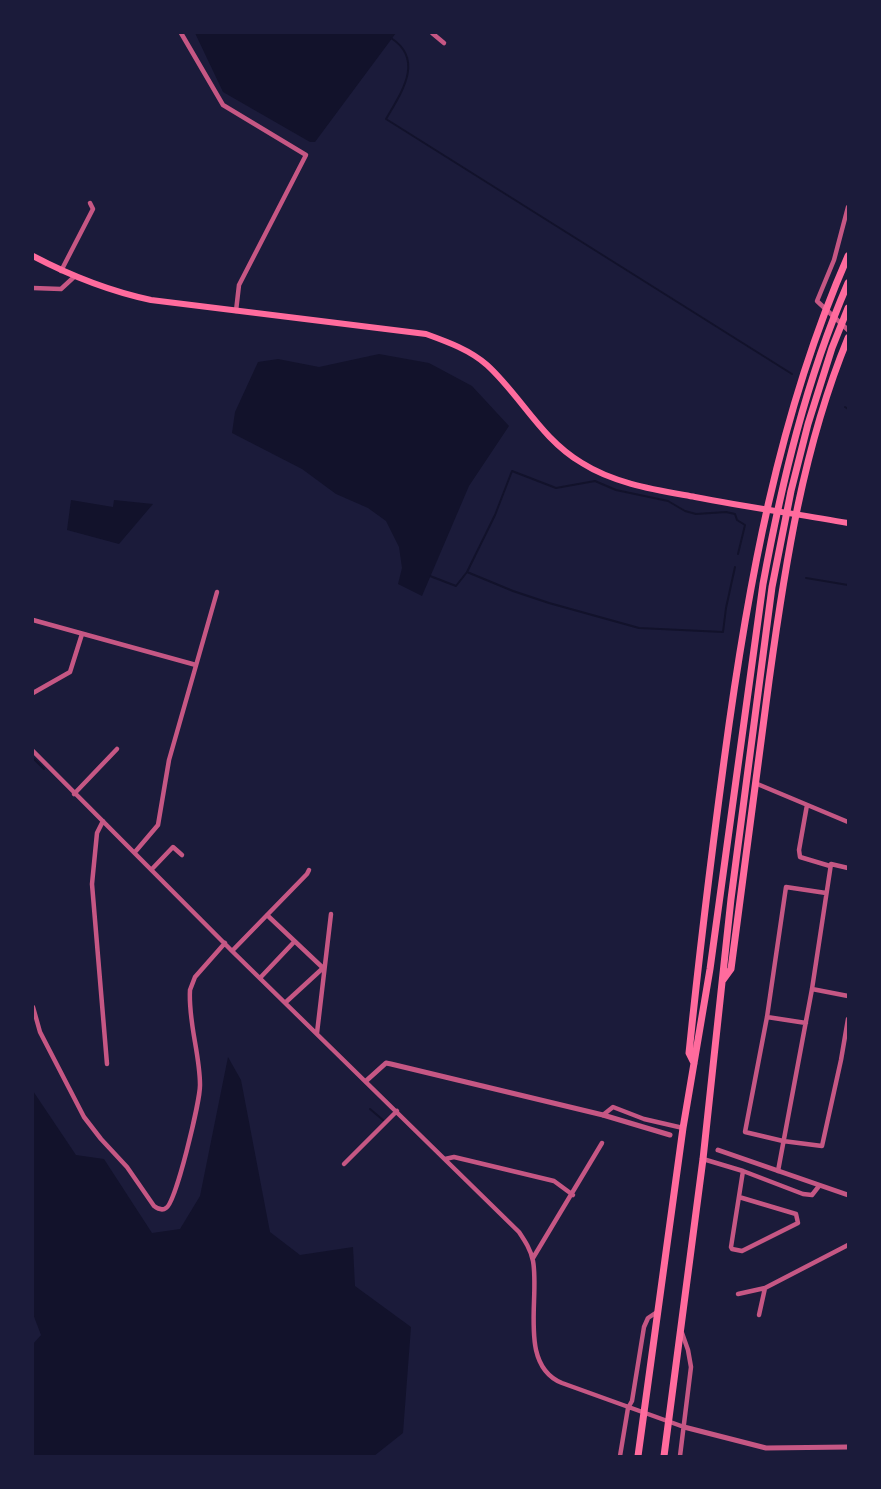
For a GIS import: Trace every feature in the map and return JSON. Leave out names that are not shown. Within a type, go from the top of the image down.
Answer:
[{"type":"highway","points":[[694,1064],[689,1053],[720,793],[744,621],[756,556],[789,421],[826,311],[848,256]]},
{"type":"highway","points":[[638,1456],[683,1128],[710,969],[774,522],[798,421],[820,351],[848,283]]},
{"type":"highway","points":[[664,1456],[703,1158],[731,899],[772,587],[790,491],[832,348],[848,308]]},
{"type":"highway","points":[[723,981],[731,969],[755,783],[796,514],[818,423],[848,338]]},
{"type":"main road","points":[[33,256],[74,277],[122,294],[151,300],[426,334],[456,345],[485,363],[505,383],[551,440],[580,463],[606,476],[639,486],[848,523]]},
{"type":"street","points":[[181,33],[223,105],[306,155],[238,285],[236,311]]},
{"type":"street","points":[[432,33],[444,43]]},
{"type":"street","points":[[61,271],[93,209],[90,203]]},
{"type":"street","points":[[848,207],[834,260],[817,301],[848,330]]},
{"type":"street","points":[[33,288],[61,289],[74,277]]},
{"type":"street","points":[[135,852],[158,825],[169,760],[217,592]]},
{"type":"street","points":[[33,620],[196,664]]},
{"type":"street","points":[[33,693],[70,672],[82,634]]},
{"type":"street","points":[[74,794],[117,749]]},
{"type":"street","points":[[33,751],[74,794],[152,868],[232,951],[519,1232],[533,1258],[535,1348],[538,1359],[547,1374],[562,1383],[628,1408],[684,1427],[756,1447],[848,1448]]},
{"type":"street","points":[[755,783],[848,822]]},
{"type":"street","points":[[807,805],[799,850],[800,856],[831,866],[831,864],[848,868]]},
{"type":"street","points":[[103,822],[97,833],[92,884],[107,1064]]},
{"type":"street","points":[[152,868],[173,847],[182,855]]},
{"type":"street","points":[[778,1171],[812,990],[831,866]]},
{"type":"street","points":[[232,951],[309,870]]},
{"type":"street","points":[[826,893],[786,887],[767,1017],[745,1132],[783,1141],[822,1146],[842,1060],[848,1019]]},
{"type":"street","points":[[317,1033],[331,914]]},
{"type":"street","points":[[267,915],[323,968]]},
{"type":"street","points":[[260,978],[294,942]]},
{"type":"street","points":[[33,1007],[40,1032],[92,1129],[127,1167],[154,1206],[160,1209],[167,1208],[171,1203],[179,1177],[199,1103],[200,1085],[190,990],[195,976],[225,943]]},
{"type":"street","points":[[286,1002],[323,968]]},
{"type":"street","points":[[812,990],[848,996]]},
{"type":"street","points":[[767,1017],[806,1023]]},
{"type":"street","points":[[842,1060],[848,1061]]},
{"type":"street","points":[[366,1081],[386,1063],[603,1115],[670,1136]]},
{"type":"street","points":[[603,1115],[613,1107],[644,1119],[683,1128]]},
{"type":"street","points":[[344,1164],[397,1111]]},
{"type":"street","points":[[533,1258],[573,1195],[602,1143]]},
{"type":"street","points":[[718,1150],[848,1195]]},
{"type":"street","points":[[445,1159],[454,1157],[549,1180],[573,1195]]},
{"type":"street","points":[[703,1158],[743,1170],[803,1194],[812,1195],[819,1186]]},
{"type":"street","points":[[739,1197],[796,1214],[798,1223],[742,1251],[732,1249],[731,1247],[743,1170]]},
{"type":"street","points":[[738,1294],[765,1288],[848,1245]]},
{"type":"street","points":[[759,1315],[765,1288]]},
{"type":"street","points":[[620,1456],[645,1322],[657,1312]]},
{"type":"street","points":[[680,1456],[691,1367],[681,1331]]},
{"type":"shaded area","points":[[195,33],[396,33],[315,142],[310,142],[223,92]]},
{"type":"shaded area","points":[[379,354],[429,363],[472,386],[509,426],[469,486],[422,596],[398,584],[402,568],[399,547],[386,521],[368,508],[336,494],[302,469],[232,433],[235,412],[258,362],[278,359],[319,367]]},
{"type":"shaded area","points":[[71,500],[113,507],[114,500],[153,504],[119,544],[67,530]]},
{"type":"shaded area","points":[[228,1057],[241,1080],[270,1232],[300,1255],[353,1247],[355,1286],[411,1327],[403,1433],[374,1456],[33,1456],[33,1344],[41,1335],[33,1314],[33,1091],[76,1155],[104,1159],[152,1233],[180,1229],[200,1196]]},
{"type":"waterway","points":[[391,38],[407,56],[408,66],[403,88],[386,119],[792,374]]},
{"type":"waterway","points":[[467,572],[495,515],[512,471],[556,488],[595,481],[616,490],[668,501],[685,511],[696,514],[726,512],[735,514],[737,520],[745,525],[738,554]]},
{"type":"waterway","points":[[430,576],[456,586],[467,572],[549,603],[639,628],[723,632],[735,567]]},
{"type":"waterway","points":[[806,578],[848,585]]},
{"type":"waterway","points":[[33,758],[44,769]]},
{"type":"waterway","points":[[370,1109],[383,1120]]}]
